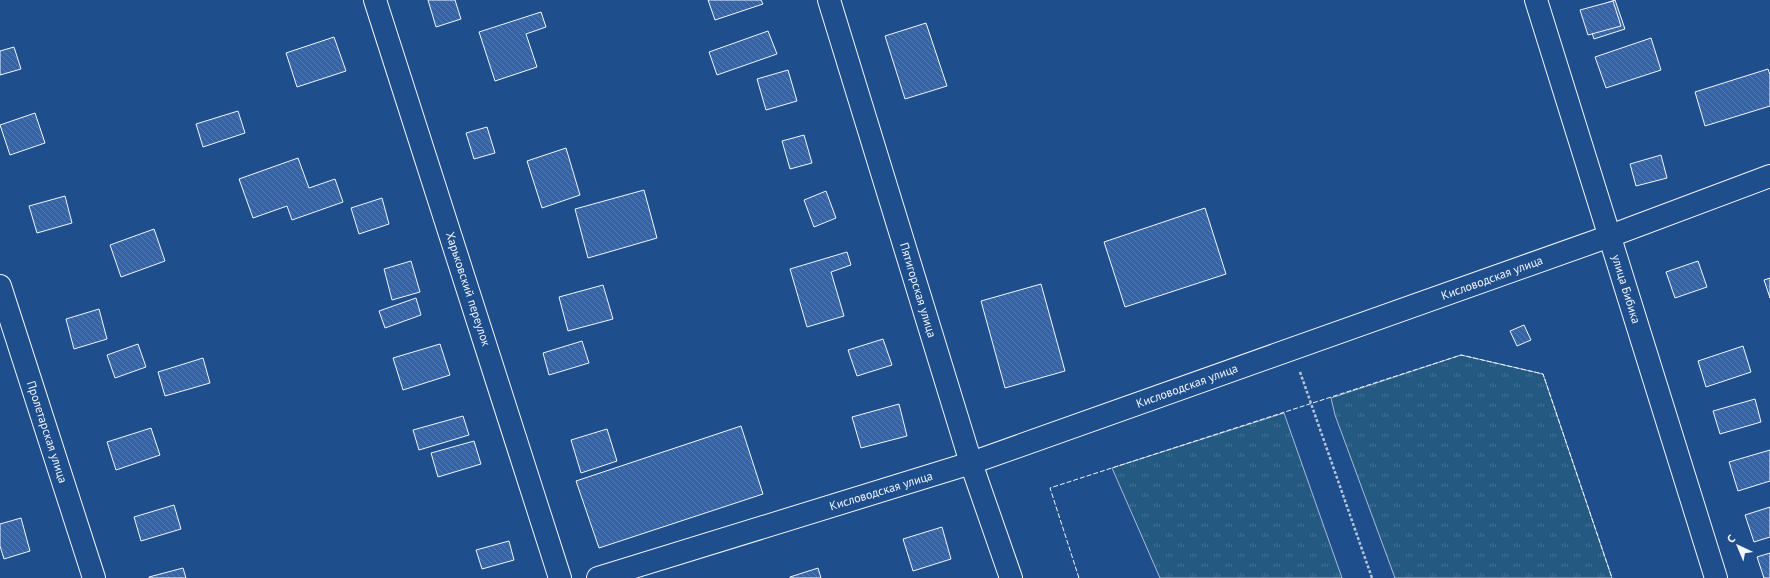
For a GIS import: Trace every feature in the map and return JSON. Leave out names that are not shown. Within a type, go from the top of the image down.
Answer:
[{"type":"street","name":"Харьковский переулок","points":[[375,0],[560,578]]},
{"type":"street","name":"Пятигорская улица","points":[[829,0],[971,463],[1011,578]]},
{"type":"street","name":"улица Бибика","points":[[1536,0],[1716,578]]},
{"type":"street","name":"Кисловодская улица","points":[[598,578],[971,463],[1610,236],[1770,176]]},
{"type":"street","name":"Пролетарская улица","points":[[0,286],[94,578]]},
{"type":"path","points":[[1292,349],[1372,578]]},
{"type":"green space","points":[[1461,355],[1543,374],[1612,578],[1395,578],[1335,415],[1331,398]]},
{"type":"green space","points":[[1284,413],[1342,578],[1160,578],[1112,468]]},
{"type":"building","points":[[428,0],[455,0],[461,19],[436,27]]},
{"type":"building","points":[[708,0],[761,0],[763,4],[715,20]]},
{"type":"building","points":[[1615,0],[1625,29],[1594,39],[1585,11]]},
{"type":"building","points":[[1613,1],[1621,26],[1588,35],[1580,10]]},
{"type":"building","points":[[541,12],[546,27],[526,34],[537,67],[495,81],[479,32]]},
{"type":"building","points":[[926,23],[947,86],[905,99],[885,36]]},
{"type":"building","points":[[768,31],[777,54],[717,75],[709,52]]},
{"type":"building","points":[[334,37],[346,71],[297,87],[286,53]]},
{"type":"building","points":[[1651,38],[1661,70],[1606,88],[1595,57]]},
{"type":"building","points":[[14,47],[21,69],[0,75],[0,51]]},
{"type":"building","points":[[1768,69],[1770,75],[1770,106],[1705,126],[1695,92]]},
{"type":"building","points":[[788,70],[797,101],[766,110],[757,79]]},
{"type":"building","points":[[238,111],[245,133],[203,147],[196,124]]},
{"type":"building","points":[[35,113],[45,143],[10,155],[0,125]]},
{"type":"building","points":[[487,127],[495,153],[474,159],[466,133]]},
{"type":"building","points":[[804,135],[812,163],[790,169],[782,141]]},
{"type":"building","points":[[566,148],[580,195],[542,208],[527,161]]},
{"type":"building","points":[[1661,155],[1667,178],[1636,186],[1630,164]]},
{"type":"building","points":[[298,158],[309,188],[335,179],[343,202],[292,220],[287,206],[253,218],[239,179]]},
{"type":"building","points":[[644,190],[657,238],[588,258],[575,209]]},
{"type":"building","points":[[826,191],[836,218],[814,227],[804,200]]},
{"type":"building","points":[[65,196],[72,223],[37,233],[29,206]]},
{"type":"building","points":[[382,198],[389,224],[359,234],[351,208]]},
{"type":"building","points":[[1205,208],[1226,274],[1125,307],[1104,242]]},
{"type":"building","points":[[154,229],[165,261],[121,277],[110,245]]},
{"type":"building","points":[[847,252],[851,265],[831,272],[844,316],[807,327],[790,269]]},
{"type":"building","points":[[411,261],[420,292],[392,300],[384,269]]},
{"type":"building","points":[[1698,261],[1707,287],[1675,298],[1666,272]]},
{"type":"building","points":[[1770,278],[1770,298],[1764,280]]},
{"type":"building","points":[[1041,284],[1065,371],[1005,388],[981,301]]},
{"type":"building","points":[[603,285],[613,319],[568,331],[559,297]]},
{"type":"building","points":[[416,298],[421,315],[385,328],[379,311]]},
{"type":"building","points":[[99,309],[107,339],[74,349],[66,319]]},
{"type":"building","points":[[1524,325],[1531,340],[1517,346],[1510,331]]},
{"type":"building","points":[[883,339],[892,365],[857,376],[848,350]]},
{"type":"building","points":[[582,341],[589,363],[549,375],[543,353]]},
{"type":"building","points":[[138,344],[146,367],[115,378],[107,355]]},
{"type":"building","points":[[440,344],[450,375],[403,390],[393,358]]},
{"type":"building","points":[[1743,346],[1751,372],[1706,387],[1698,361]]},
{"type":"building","points":[[203,358],[210,383],[165,396],[158,372]]},
{"type":"building","points":[[1755,399],[1761,422],[1720,434],[1713,411]]},
{"type":"building","points":[[899,404],[907,436],[861,448],[852,417]]},
{"type":"building","points":[[463,416],[469,435],[419,450],[413,430]]},
{"type":"building","points":[[741,426],[763,494],[599,548],[576,481]]},
{"type":"building","points":[[151,428],[160,455],[116,470],[107,442]]},
{"type":"building","points":[[607,429],[617,461],[581,473],[571,440]]},
{"type":"building","points":[[474,441],[481,464],[438,477],[431,453]]},
{"type":"building","points":[[1770,450],[1770,481],[1738,491],[1729,462]]},
{"type":"building","points":[[174,505],[181,529],[141,541],[134,517]]},
{"type":"building","points":[[1770,507],[1770,537],[1754,542],[1745,515]]},
{"type":"building","points":[[21,518],[30,551],[4,559],[0,546],[0,524]]},
{"type":"building","points":[[942,527],[951,559],[913,571],[903,539]]},
{"type":"building","points":[[509,541],[514,560],[482,569],[476,550]]},
{"type":"building","points":[[1770,553],[1770,578],[1764,578],[1757,557]]},
{"type":"building","points":[[183,568],[186,578],[149,578],[149,577]]},
{"type":"building","points":[[818,568],[821,578],[790,578],[790,577]]},
{"type":"fence","points":[[1079,578],[1050,488],[1461,355],[1543,374],[1612,578]]}]
